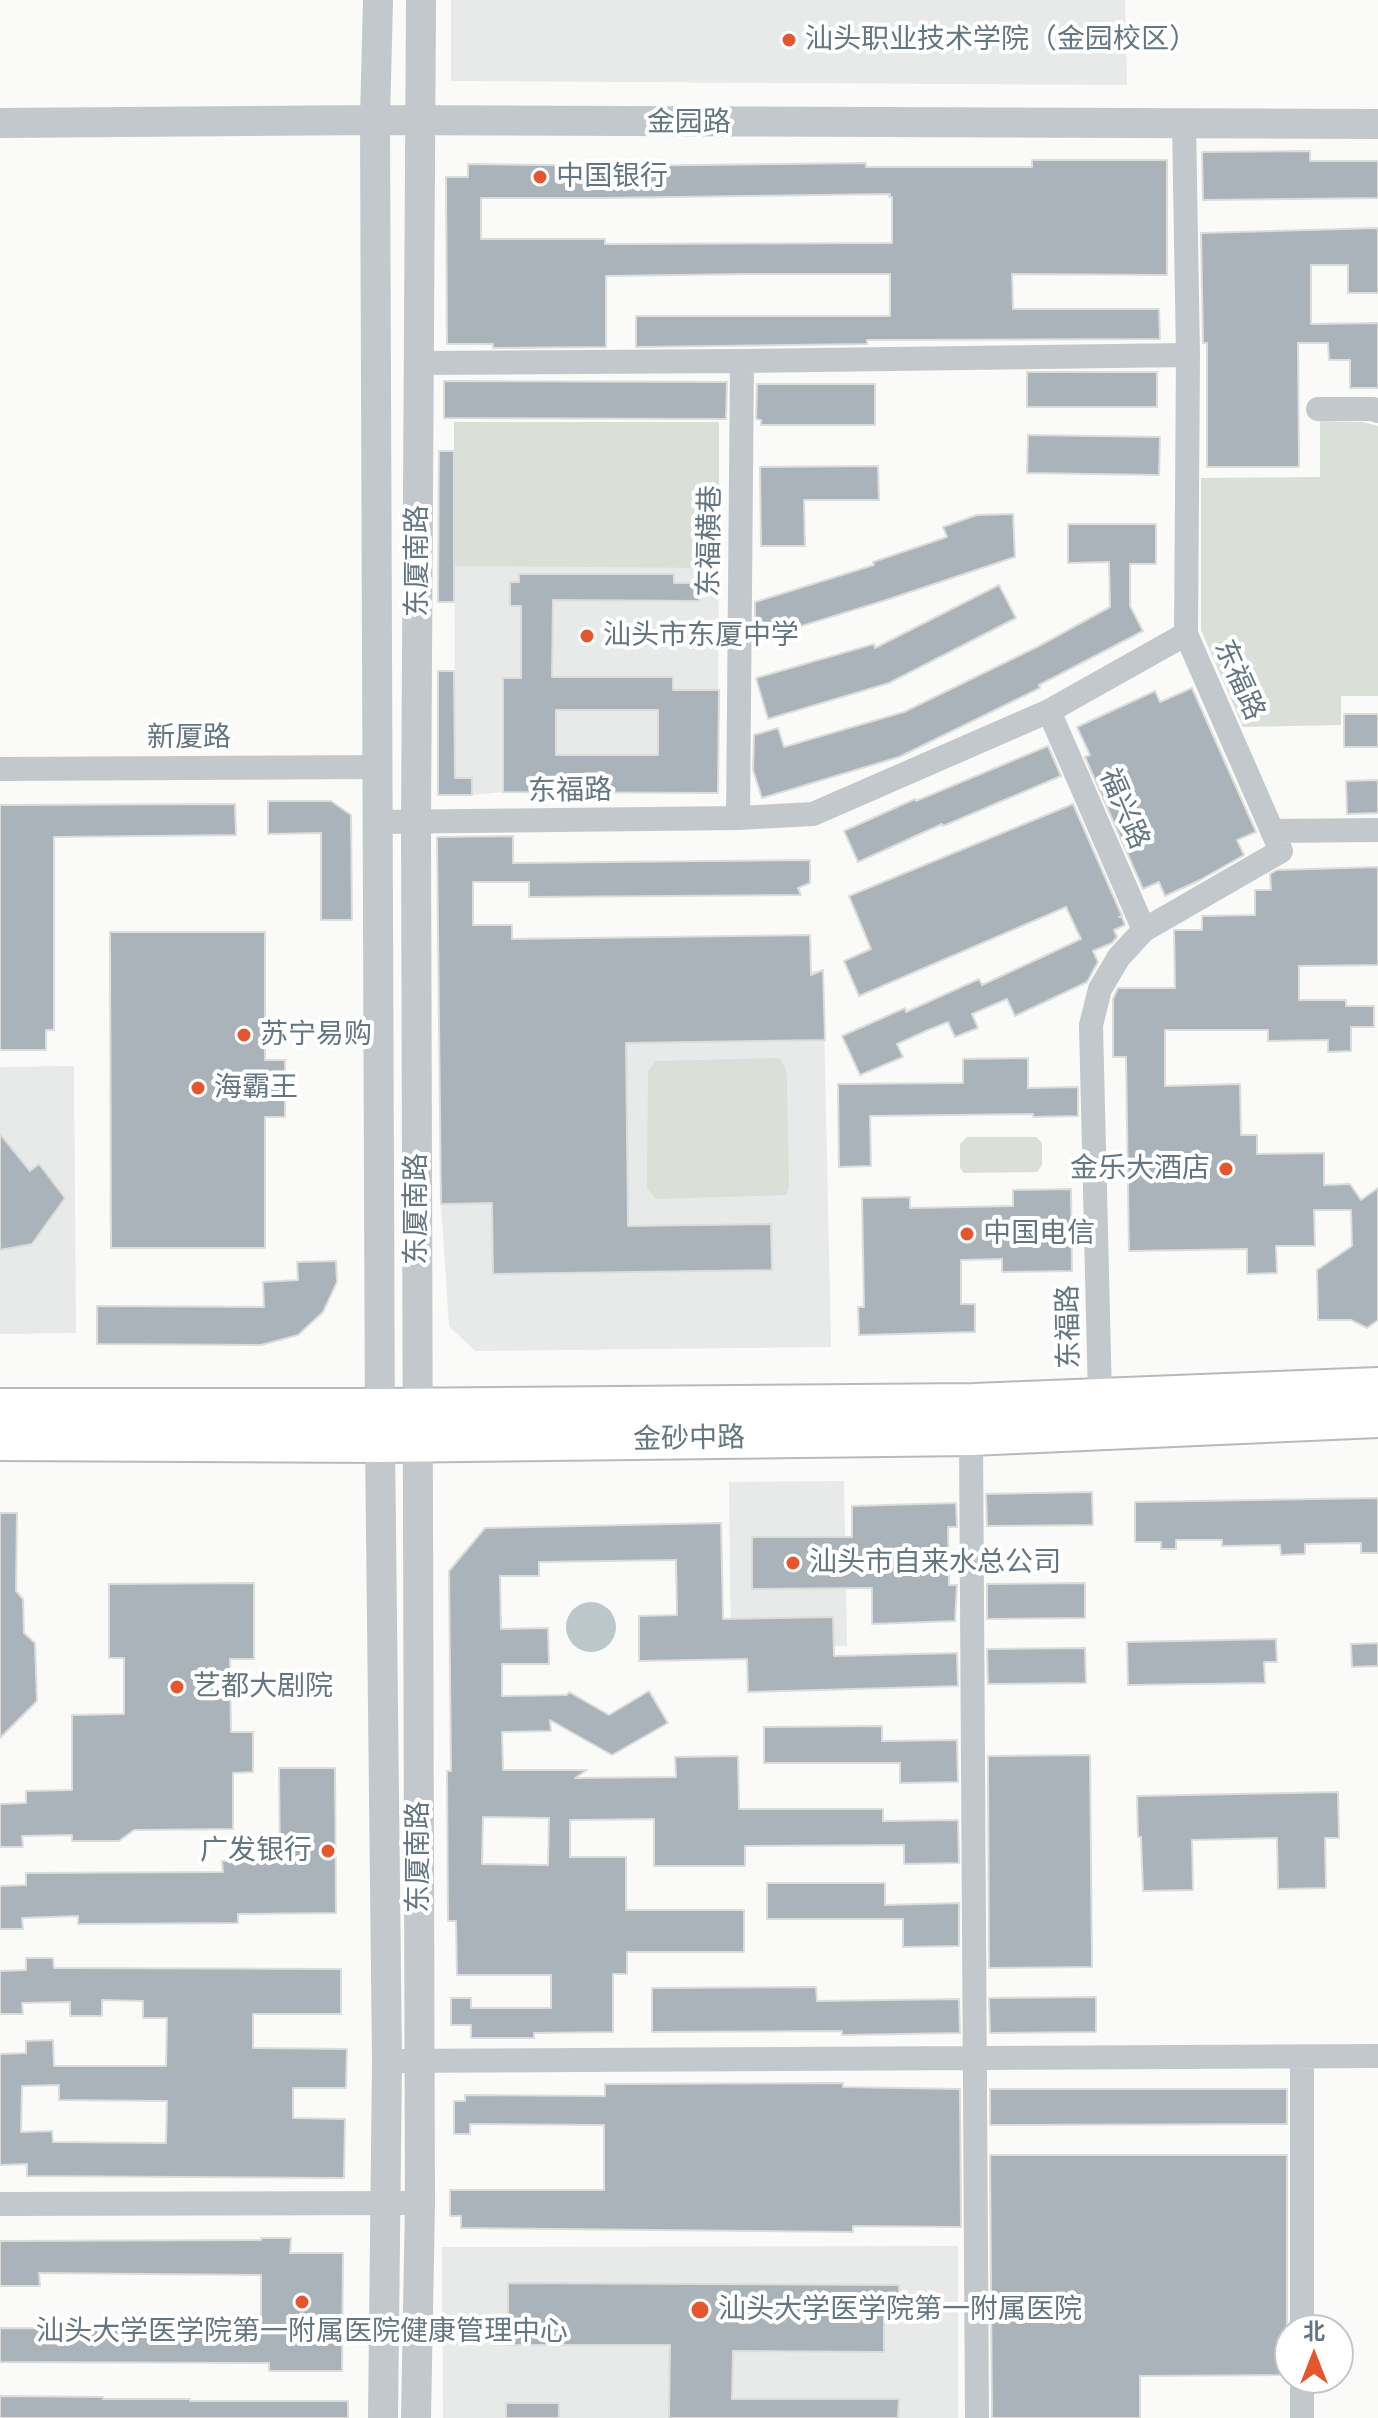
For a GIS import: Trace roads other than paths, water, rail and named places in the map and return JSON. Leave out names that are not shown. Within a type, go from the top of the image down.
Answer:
[{"type":"main road","name":"金砂中路","points":[[0,1441],[1378,1387]]},
{"type":"main road","name":"金砂中路","points":[[0,1408],[380,1426]]},
{"type":"main road","name":"金砂中路","points":[[418,1425],[971,1436],[1378,1418]]},
{"type":"street","name":"东厦南路","points":[[378,0],[375,120],[380,1426],[387,2061],[383,2418]]},
{"type":"street","name":"东厦南路","points":[[416,2418],[420,2203],[416,823],[421,0]]},
{"type":"street","name":"金园路","points":[[0,123],[375,120],[1378,124]]},
{"type":"street","points":[[1184,123],[1188,355],[1186,634]]},
{"type":"street","points":[[420,363],[1188,355]]},
{"type":"street","name":"东福横巷","points":[[738,818],[742,361]]},
{"type":"street","points":[[1318,409],[1378,411]]},
{"type":"street","name":"东福路","points":[[378,822],[738,818],[813,814],[1049,711],[1186,634],[1281,851],[1144,930],[1119,957],[1100,989],[1091,1025],[1100,1398]]},
{"type":"street","name":"福兴路","points":[[1049,711],[1144,930]]},
{"type":"street","name":"新厦路","points":[[0,769],[379,767]]},
{"type":"street","points":[[1272,831],[1378,830]]},
{"type":"street","points":[[971,1436],[977,2418]]},
{"type":"street","points":[[387,2061],[1378,2056]]},
{"type":"street","points":[[1302,2057],[1302,2314]]},
{"type":"street","points":[[0,2204],[420,2203]]},
{"type":"street","points":[[1302,2394],[1302,2418]]},
{"type":"place","name":"汕头职业技术学院（金园校区）","points":[[789,40]]},
{"type":"place","name":"中国银行","points":[[540,177]]},
{"type":"place","name":"汕头市东厦中学","points":[[587,636]]},
{"type":"place","name":"苏宁易购","points":[[244,1035]]},
{"type":"place","name":"海霸王","points":[[198,1088]]},
{"type":"place","name":"金乐大酒店","points":[[1226,1169]]},
{"type":"place","name":"中国电信","points":[[967,1234]]},
{"type":"place","name":"汕头市自来水总公司","points":[[793,1563]]},
{"type":"place","name":"艺都大剧院","points":[[177,1687]]},
{"type":"place","name":"广发银行","points":[[328,1851]]},
{"type":"place","name":"汕头大学医学院第一附属医院健康管理中心","points":[[302,2302]]},
{"type":"place","name":"汕头大学医学院第一附属医院","points":[[700,2310]]}]
